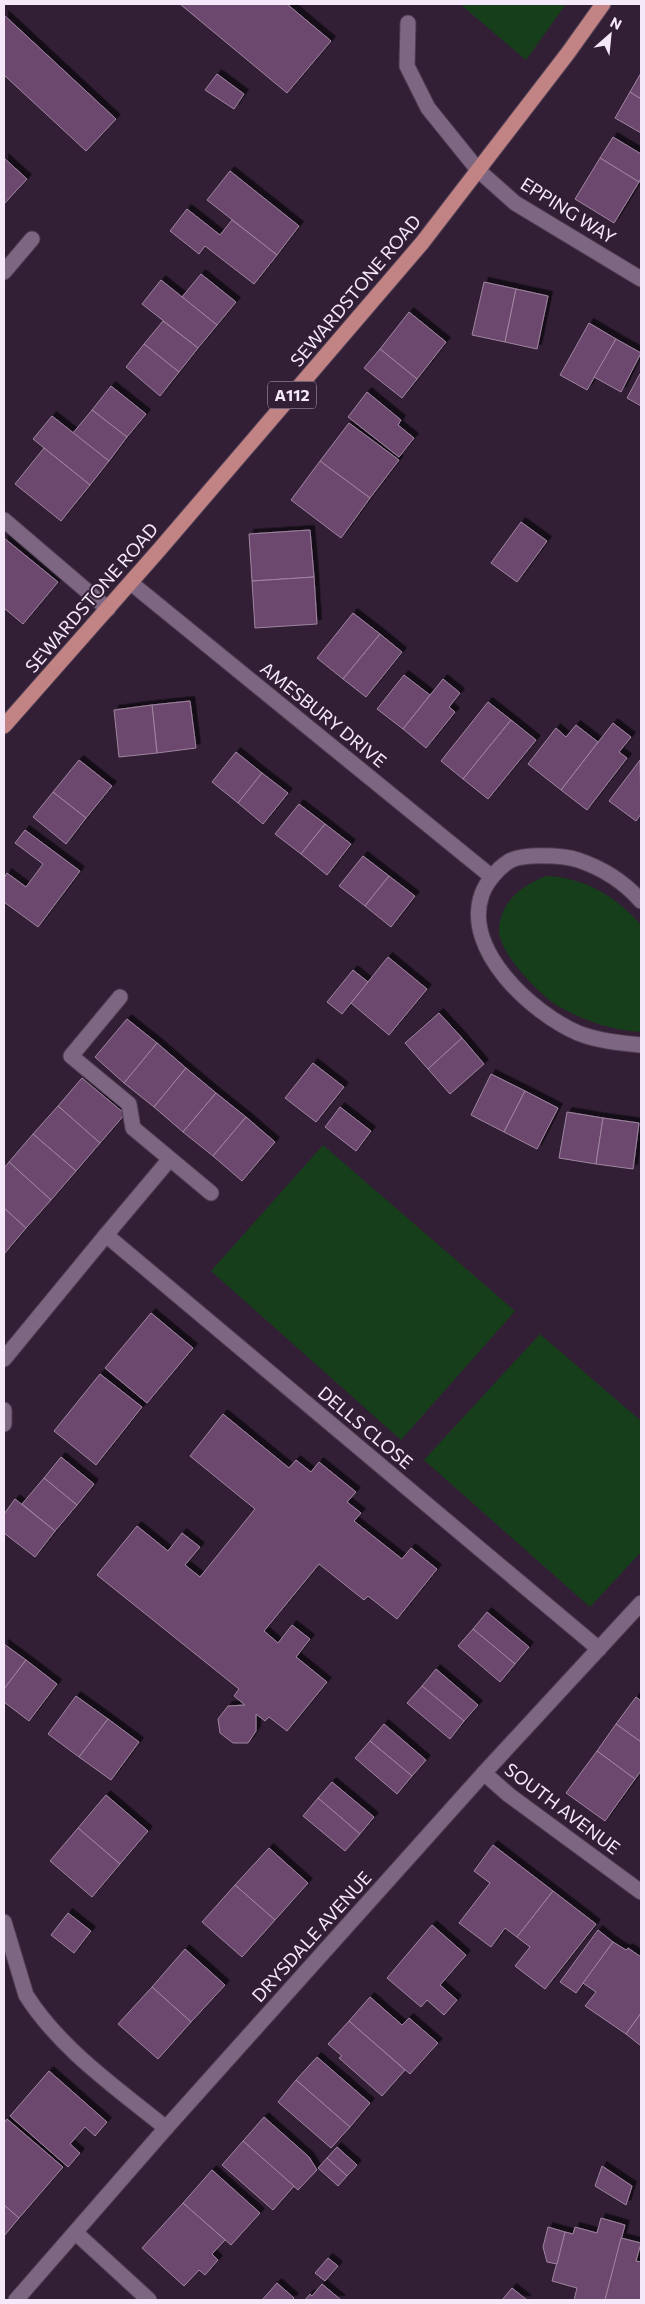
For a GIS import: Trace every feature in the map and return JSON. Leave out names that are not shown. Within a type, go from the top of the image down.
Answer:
[{"type":"main road","name":"SEWARDSTONE ROAD","points":[[4,726],[131,583],[422,243],[568,53],[603,4]]},
{"type":"street","name":"EPPING WAY","points":[[408,22],[407,66],[428,108],[478,170],[514,202],[641,279]]},
{"type":"street","points":[[4,272],[32,239]]},
{"type":"street","points":[[4,520],[108,609]]},
{"type":"street","name":"AMESBURY DRIVE","points":[[131,583],[492,877]]},
{"type":"street","points":[[641,901],[632,890],[604,871],[578,860],[553,855],[509,861],[492,877],[482,895],[479,917],[482,942],[496,965],[520,994],[548,1016],[578,1033],[610,1041],[641,1045]]},
{"type":"street","points":[[120,997],[71,1056],[129,1104],[132,1128],[211,1193]]},
{"type":"street","points":[[4,1359],[169,1160]]},
{"type":"street","name":"DELLS CLOSE","points":[[106,1235],[599,1649]]},
{"type":"street","points":[[4,1410],[4,1424]]},
{"type":"street","name":"DRYSDALE AVENUE","points":[[16,2300],[166,2128],[484,1774],[641,1603]]},
{"type":"street","name":"SOUTH AVENUE","points":[[484,1774],[509,1795],[641,1892]]},
{"type":"street","points":[[4,1922],[26,1995],[33,2006],[84,2060],[166,2128]]},
{"type":"street","points":[[76,2233],[149,2300]]},
{"type":"green space","points":[[460,4],[566,4],[526,60]]},
{"type":"green space","points":[[546,876],[574,880],[599,890],[632,915],[641,925],[641,1032],[598,1024],[558,1006],[531,983],[505,950],[499,930],[500,920],[508,903],[521,889]]},
{"type":"green space","points":[[323,1145],[515,1311],[401,1440],[211,1271]]},
{"type":"green space","points":[[540,1334],[641,1421],[641,1552],[590,1607],[424,1460]]},
{"type":"building","points":[[180,4],[287,4],[331,41],[287,93]]},
{"type":"building","points":[[4,15],[116,119],[86,151],[4,75]]},
{"type":"building","points":[[641,73],[641,99],[630,92]]},
{"type":"building","points":[[217,74],[244,94],[234,109],[205,90]]},
{"type":"building","points":[[630,92],[641,99],[641,133],[615,118]]},
{"type":"building","points":[[613,137],[641,154],[641,178],[639,182],[600,158]]},
{"type":"building","points":[[4,158],[27,179],[4,204]]},
{"type":"building","points":[[600,158],[639,182],[614,223],[575,199]]},
{"type":"building","points":[[230,171],[299,226],[277,255],[207,200]]},
{"type":"building","points":[[187,209],[220,235],[232,220],[277,255],[254,284],[205,246],[199,254],[170,231]]},
{"type":"building","points":[[201,274],[236,302],[217,325],[182,297]]},
{"type":"building","points":[[161,280],[217,325],[198,348],[142,304]]},
{"type":"building","points":[[484,282],[516,289],[505,342],[472,335]]},
{"type":"building","points":[[516,289],[548,296],[537,349],[505,342]]},
{"type":"building","points":[[409,312],[446,342],[417,379],[380,349]]},
{"type":"building","points":[[163,321],[198,348],[179,372],[144,344]]},
{"type":"building","points":[[589,323],[616,339],[587,390],[560,375]]},
{"type":"building","points":[[616,339],[641,353],[621,392],[594,377]]},
{"type":"building","points":[[144,344],[179,372],[160,396],[126,367]]},
{"type":"building","points":[[380,349],[417,379],[402,398],[364,368]]},
{"type":"building","points":[[641,372],[641,406],[627,398]]},
{"type":"building","points":[[111,386],[146,414],[127,437],[92,410]]},
{"type":"building","points":[[367,392],[401,420],[398,425],[414,438],[399,457],[348,417]]},
{"type":"building","points":[[92,410],[127,437],[109,461],[73,433]]},
{"type":"building","points":[[52,416],[109,461],[90,485],[33,439]]},
{"type":"building","points":[[349,423],[399,460],[370,498],[320,461]]},
{"type":"building","points":[[44,448],[90,485],[61,521],[15,484]]},
{"type":"building","points":[[320,461],[370,498],[341,538],[291,500]]},
{"type":"building","points":[[521,522],[547,541],[517,582],[491,563]]},
{"type":"building","points":[[310,530],[314,577],[252,581],[249,534]]},
{"type":"building","points":[[4,538],[58,582],[23,624],[4,608]]},
{"type":"building","points":[[314,577],[317,624],[255,628],[252,581]]},
{"type":"building","points":[[353,613],[380,634],[343,679],[317,658]]},
{"type":"building","points":[[380,634],[402,652],[366,697],[343,679]]},
{"type":"building","points":[[404,675],[430,695],[403,729],[377,709]]},
{"type":"building","points":[[443,679],[460,693],[449,707],[455,712],[426,748],[403,729]]},
{"type":"building","points":[[190,701],[196,748],[157,753],[152,705]]},
{"type":"building","points":[[488,702],[511,720],[463,779],[441,761]]},
{"type":"building","points":[[152,705],[157,753],[119,757],[114,710]]},
{"type":"building","points":[[511,720],[536,740],[488,799],[463,779]]},
{"type":"building","points":[[613,723],[631,737],[619,752],[627,758],[587,810],[561,790]]},
{"type":"building","points":[[576,725],[598,742],[561,790],[528,764],[556,728],[566,737]]},
{"type":"building","points":[[236,752],[262,773],[238,803],[212,782]]},
{"type":"building","points":[[79,760],[112,786],[86,818],[53,792]]},
{"type":"building","points":[[640,760],[641,814],[636,821],[609,801]]},
{"type":"building","points":[[262,773],[288,793],[263,824],[238,803]]},
{"type":"building","points":[[53,792],[86,818],[66,844],[33,817]]},
{"type":"building","points":[[299,804],[325,824],[301,854],[275,834]]},
{"type":"building","points":[[325,824],[351,844],[327,875],[301,854]]},
{"type":"building","points":[[25,830],[80,871],[38,927],[4,902],[4,878],[7,873],[26,887],[43,864],[15,843]]},
{"type":"building","points":[[363,856],[389,876],[365,906],[339,886]]},
{"type":"building","points":[[389,876],[415,896],[391,927],[365,906]]},
{"type":"building","points":[[388,957],[427,989],[389,1035],[351,1003]]},
{"type":"building","points":[[353,970],[368,982],[342,1014],[327,1002]]},
{"type":"building","points":[[439,1013],[462,1038],[428,1069],[405,1043]]},
{"type":"building","points":[[127,1019],[157,1043],[124,1083],[95,1057]]},
{"type":"building","points":[[462,1038],[484,1064],[450,1094],[428,1069]]},
{"type":"building","points":[[157,1043],[186,1068],[154,1107],[124,1083]]},
{"type":"building","points":[[313,1063],[344,1087],[316,1122],[285,1098]]},
{"type":"building","points":[[186,1068],[216,1093],[183,1132],[154,1107]]},
{"type":"building","points":[[491,1074],[525,1091],[504,1132],[471,1115]]},
{"type":"building","points":[[82,1078],[125,1114],[100,1143],[58,1106]]},
{"type":"building","points":[[525,1091],[558,1108],[537,1149],[504,1132]]},
{"type":"building","points":[[216,1093],[246,1117],[213,1156],[183,1132]]},
{"type":"building","points":[[58,1106],[100,1143],[76,1171],[33,1134]]},
{"type":"building","points":[[340,1107],[371,1131],[356,1151],[325,1127]]},
{"type":"building","points":[[567,1112],[603,1118],[596,1164],[559,1158]]},
{"type":"building","points":[[246,1117],[275,1142],[242,1181],[213,1156]]},
{"type":"building","points":[[603,1118],[639,1123],[633,1169],[596,1164]]},
{"type":"building","points":[[33,1134],[76,1171],[51,1200],[9,1162]]},
{"type":"building","points":[[9,1162],[51,1200],[26,1228],[4,1208],[4,1168]]},
{"type":"building","points":[[4,1208],[26,1228],[4,1254]]},
{"type":"building","points":[[151,1313],[193,1348],[147,1403],[105,1368]]},
{"type":"building","points":[[100,1374],[142,1407],[96,1465],[54,1431]]},
{"type":"building","points":[[223,1414],[289,1468],[296,1460],[311,1472],[319,1462],[356,1492],[347,1502],[361,1513],[354,1521],[402,1559],[411,1548],[437,1569],[397,1619],[368,1596],[364,1600],[319,1564],[264,1631],[278,1643],[292,1625],[310,1639],[296,1657],[327,1682],[287,1731],[269,1717],[265,1721],[256,1714],[256,1731],[248,1743],[233,1743],[220,1733],[218,1719],[228,1706],[245,1705],[234,1696],[239,1689],[97,1575],[137,1526],[168,1551],[182,1533],[200,1547],[185,1565],[200,1577],[255,1509],[190,1456]]},
{"type":"building","points":[[61,1457],[94,1484],[77,1505],[44,1478]]},
{"type":"building","points":[[44,1478],[77,1505],[55,1531],[22,1504]]},
{"type":"building","points":[[15,1499],[55,1531],[35,1557],[4,1533],[4,1514]]},
{"type":"building","points":[[487,1612],[529,1647],[515,1664],[473,1629]]},
{"type":"building","points":[[473,1629],[515,1664],[500,1682],[458,1646]]},
{"type":"building","points":[[4,1644],[26,1660],[4,1689]]},
{"type":"building","points":[[26,1660],[57,1684],[29,1721],[4,1702],[4,1689]]},
{"type":"building","points":[[436,1669],[478,1705],[464,1721],[422,1686]]},
{"type":"building","points":[[422,1686],[464,1721],[450,1739],[407,1703]]},
{"type":"building","points":[[76,1696],[108,1719],[79,1757],[48,1734]]},
{"type":"building","points":[[636,1697],[641,1701],[641,1742],[616,1724]]},
{"type":"building","points":[[108,1719],[139,1742],[111,1780],[79,1757]]},
{"type":"building","points":[[384,1724],[426,1760],[412,1776],[370,1741]]},
{"type":"building","points":[[616,1724],[641,1742],[641,1771],[635,1779],[597,1751]]},
{"type":"building","points":[[370,1741],[412,1776],[397,1794],[355,1758]]},
{"type":"building","points":[[597,1751],[635,1779],[605,1821],[566,1793]]},
{"type":"building","points":[[332,1782],[374,1817],[360,1834],[318,1798]]},
{"type":"building","points":[[106,1795],[148,1831],[120,1864],[78,1828]]},
{"type":"building","points":[[318,1798],[360,1834],[345,1851],[303,1816]]},
{"type":"building","points":[[78,1828],[120,1864],[92,1897],[50,1861]]},
{"type":"building","points":[[493,1845],[553,1891],[517,1937],[505,1928],[491,1947],[459,1923],[490,1883],[474,1871]]},
{"type":"building","points":[[269,1848],[308,1883],[275,1920],[235,1885]]},
{"type":"building","points":[[235,1885],[275,1920],[242,1957],[202,1922]]},
{"type":"building","points":[[553,1891],[596,1924],[545,1989],[515,1966],[530,1947],[517,1937]]},
{"type":"building","points":[[68,1913],[91,1931],[74,1953],[51,1935]]},
{"type":"building","points":[[432,1925],[466,1955],[440,1985],[457,2000],[444,2015],[427,2000],[421,2007],[387,1978]]},
{"type":"building","points":[[598,1930],[613,1942],[576,1993],[560,1982]]},
{"type":"building","points":[[613,1942],[626,1950],[628,1948],[641,1957],[641,2013],[626,2034],[585,2006],[596,1992],[583,1983]]},
{"type":"building","points":[[185,1949],[225,1985],[191,2022],[152,1987]]},
{"type":"building","points":[[152,1987],[191,2022],[158,2059],[118,2024]]},
{"type":"building","points":[[370,1997],[402,2025],[409,2018],[438,2043],[410,2074],[349,2021]]},
{"type":"building","points":[[641,2013],[641,2046],[626,2034]]},
{"type":"building","points":[[349,2021],[405,2070],[382,2096],[339,2058],[342,2056],[328,2044]]},
{"type":"building","points":[[317,2057],[370,2103],[350,2127],[296,2080]]},
{"type":"building","points":[[49,2071],[107,2122],[95,2136],[85,2127],[70,2144],[80,2153],[68,2167],[10,2116]]},
{"type":"building","points":[[296,2080],[350,2127],[331,2148],[278,2102]]},
{"type":"building","points":[[264,2117],[309,2157],[317,2170],[298,2190],[243,2141]]},
{"type":"building","points":[[7,2119],[63,2167],[19,2218],[4,2205],[4,2123]]},
{"type":"building","points":[[243,2141],[294,2186],[273,2210],[222,2165]]},
{"type":"building","points":[[337,2147],[357,2165],[347,2176],[327,2158]]},
{"type":"building","points":[[327,2158],[347,2176],[338,2186],[318,2168]]},
{"type":"building","points":[[602,2166],[632,2186],[626,2205],[595,2186]]},
{"type":"building","points":[[212,2170],[260,2213],[231,2245],[183,2203]]},
{"type":"building","points":[[183,2203],[225,2240],[212,2254],[218,2260],[205,2275],[199,2270],[184,2286],[142,2248]]},
{"type":"building","points":[[4,2205],[19,2218],[4,2236]]},
{"type":"building","points":[[601,2218],[625,2225],[605,2300],[574,2300],[577,2288],[552,2281],[565,2232],[573,2234],[575,2227],[597,2233]]},
{"type":"building","points":[[548,2227],[565,2232],[557,2264],[547,2262],[543,2247]]},
{"type":"building","points":[[621,2238],[641,2243],[636,2261],[641,2262],[641,2300],[605,2300]]},
{"type":"building","points":[[328,2258],[338,2266],[325,2281],[315,2273]]},
{"type":"building","points":[[277,2283],[294,2298],[292,2300],[262,2300]]},
{"type":"building","points":[[322,2284],[341,2300],[305,2300],[310,2294],[312,2296]]},
{"type":"building","points":[[512,2288],[527,2300],[502,2300]]}]
